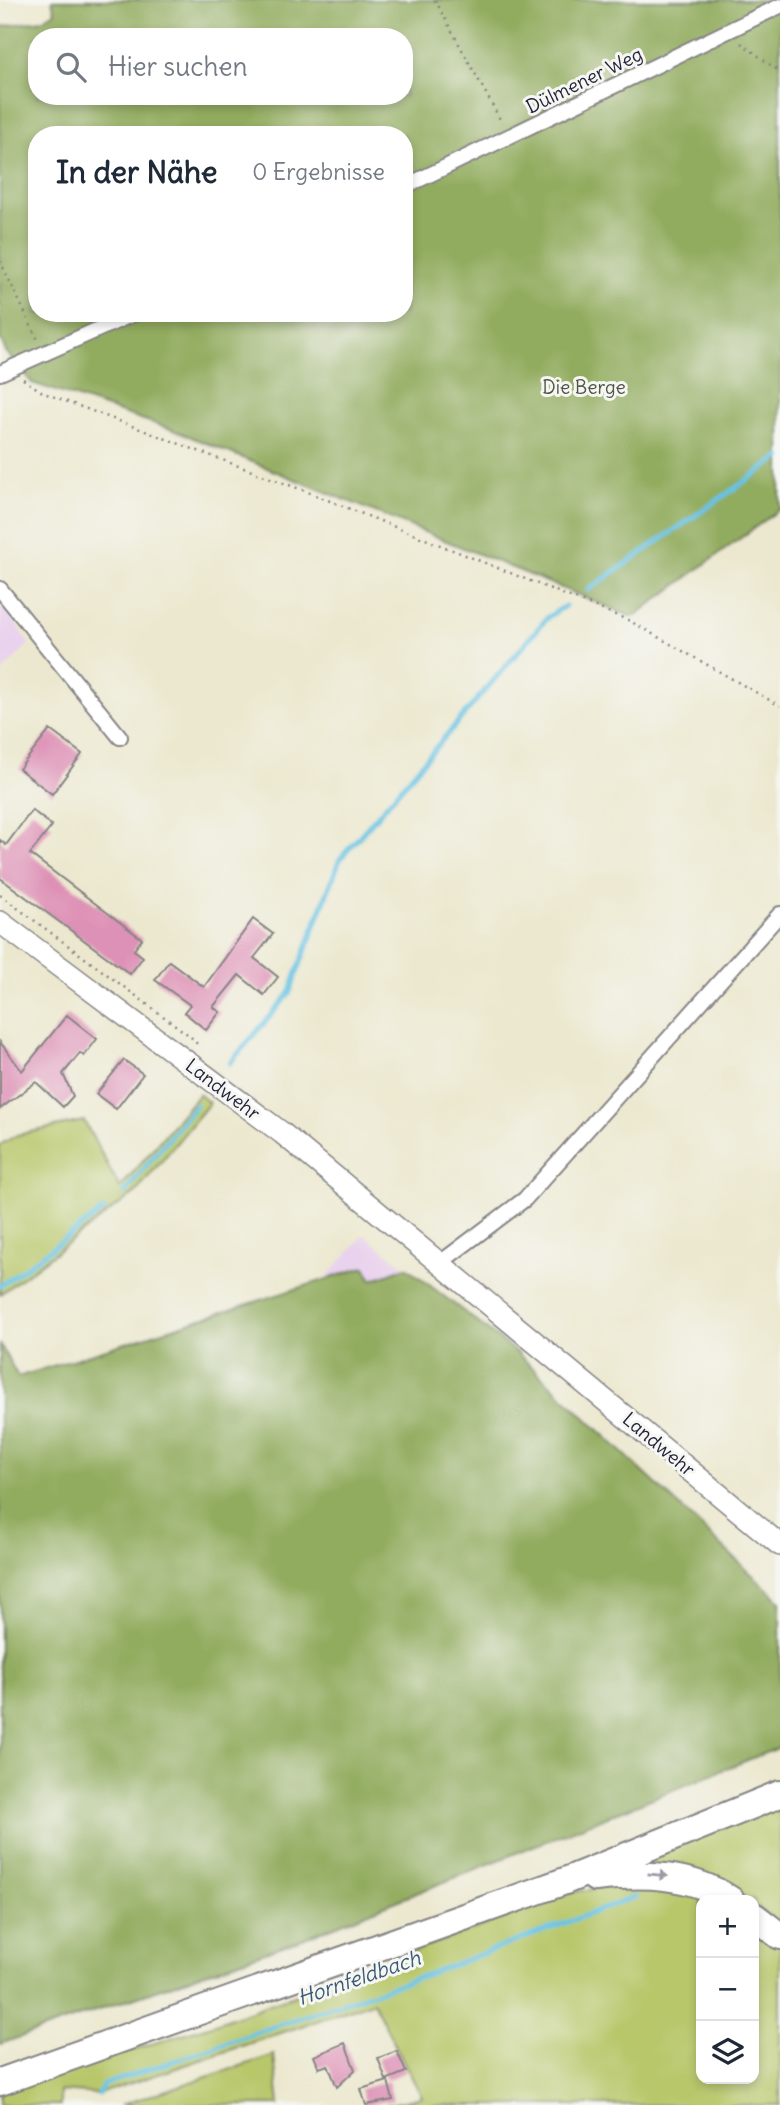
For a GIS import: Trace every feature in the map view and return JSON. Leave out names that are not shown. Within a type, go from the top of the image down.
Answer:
[{"type":"highway","points":[[0,2067],[603,1855],[780,1780]]},
{"type":"highway","points":[[0,2082],[565,1881],[780,1794]]},
{"type":"highway","points":[[565,1881],[647,1874],[696,1883],[721,1895]]},
{"type":"highway","points":[[759,1920],[780,1936]]},
{"type":"main road","name":"Landwehr","points":[[0,922],[282,1133],[780,1545]]},
{"type":"street","name":"Dülmener Weg","points":[[413,183],[780,6]]},
{"type":"street","points":[[5,371],[114,322]]},
{"type":"street","points":[[0,589],[120,737]]},
{"type":"street","points":[[440,1263],[525,1199],[780,914]]},
{"type":"path","points":[[435,0],[509,138]]},
{"type":"path","points":[[726,32],[780,72]]},
{"type":"path","points":[[0,261],[28,319]]},
{"type":"path","points":[[29,322],[44,352]]},
{"type":"path","points":[[5,371],[44,393],[305,491],[628,620],[780,706]]},
{"type":"shaded area","points":[[0,600],[29,644],[0,674]]},
{"type":"shaded area","points":[[364,1235],[406,1267],[371,1280],[365,1267],[323,1281]]},
{"type":"green space","name":"Die Berge","points":[[52,0],[780,0],[780,509],[633,617],[174,430],[32,383],[6,352],[0,337],[0,27],[42,20],[55,12]]},
{"type":"green space","points":[[199,1094],[209,1103],[136,1192],[0,1294],[0,1145],[17,1135],[84,1121],[120,1188]]},
{"type":"green space","points":[[365,1267],[372,1280],[406,1267],[516,1352],[780,1601],[780,1747],[297,1941],[0,2044],[0,1344],[18,1377]]},
{"type":"green space","points":[[780,1804],[780,1925],[759,1909],[759,1895],[739,1895],[638,1861]]},
{"type":"green space","points":[[634,1883],[696,1896],[696,2084],[759,2084],[759,1928],[780,1945],[780,2105],[387,2105],[422,2097],[373,2002],[99,2094],[60,2091],[60,2105],[0,2105],[0,2092],[221,2022],[574,1892]]},
{"type":"green space","points":[[274,2055],[279,2105],[121,2105]]},
{"type":"building","points":[[50,730],[82,754],[52,794],[19,769]]},
{"type":"building","points":[[32,810],[52,826],[30,854],[142,939],[134,950],[143,957],[130,974],[0,878],[0,840],[6,845]]},
{"type":"building","points":[[253,919],[273,934],[254,958],[278,977],[264,995],[239,975],[213,1007],[220,1012],[206,1030],[184,1012],[190,1005],[155,980],[169,961],[204,987]]},
{"type":"building","points":[[67,1015],[97,1039],[84,1056],[80,1053],[63,1074],[73,1096],[63,1107],[36,1082],[0,1109],[0,1042],[22,1071]]},
{"type":"building","points":[[124,1060],[143,1074],[116,1109],[96,1094]]},
{"type":"building","points":[[345,2043],[355,2070],[337,2087],[328,2065],[319,2068],[314,2056]]},
{"type":"building","points":[[397,2051],[406,2072],[386,2080],[378,2058]]},
{"type":"building","points":[[388,2081],[393,2100],[366,2105],[361,2089]]},
{"type":"waterway","points":[[588,590],[780,457]]},
{"type":"waterway","points":[[230,1063],[289,994],[340,859],[548,617],[565,606]]},
{"type":"waterway","points":[[124,1193],[196,1105]]},
{"type":"waterway","points":[[0,1286],[104,1210]]},
{"type":"waterway","name":"Hornfeldbach","points":[[99,2094],[103,2085],[431,1973],[635,1897]]}]
